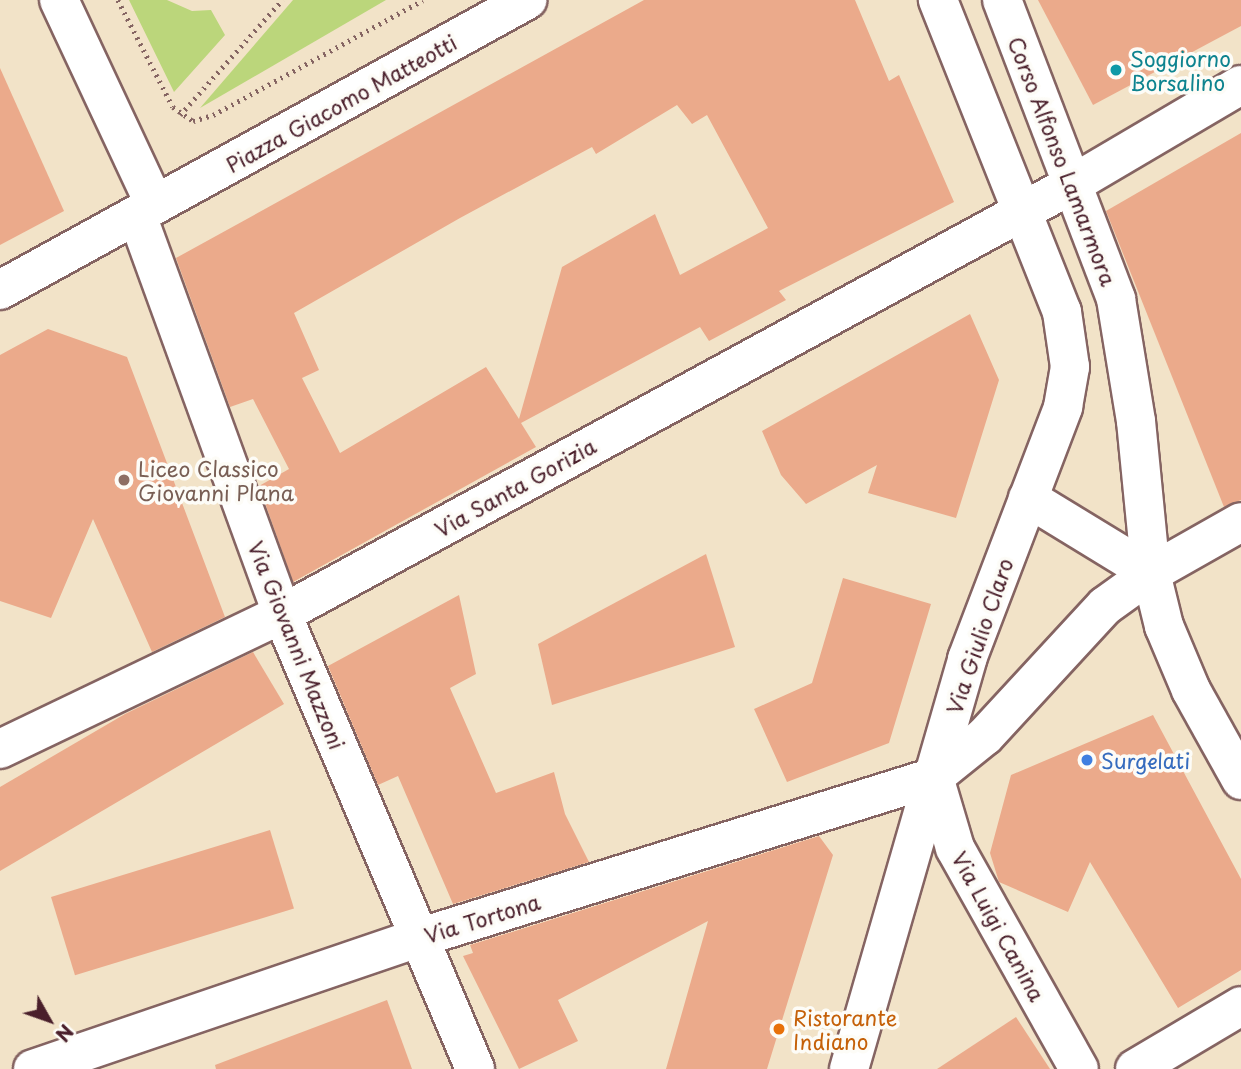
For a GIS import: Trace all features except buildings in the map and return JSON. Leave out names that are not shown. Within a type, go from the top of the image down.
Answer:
[{"type":"street","points":[[59,0],[146,210]]},
{"type":"street","name":"Piazza Giacomo Matteotti","points":[[0,290],[527,0]]},
{"type":"street","points":[[938,0],[1022,209]]},
{"type":"street","name":"Corso Alfonso Lamarmora","points":[[1002,0],[1115,299],[1134,408],[1151,573],[1164,626],[1191,690],[1241,780]]},
{"type":"street","name":"Via Santa Gorizia","points":[[0,749],[282,614],[1022,209],[1071,185],[1241,85]]},
{"type":"street","name":"Via Giulio Claro","points":[[849,1069],[967,659],[1063,407],[1070,352],[1062,312],[1022,209]]},
{"type":"street","name":"Via Giovanni Mazzoni","points":[[146,210],[282,614],[475,1069]]},
{"type":"street","points":[[1028,498],[1151,573]]},
{"type":"street","points":[[934,776],[985,736],[1105,606],[1151,573],[1241,522]]},
{"type":"street","name":"Via Tortona","points":[[33,1069],[418,938],[934,776]]},
{"type":"street","name":"Via Luigi Canina","points":[[934,776],[955,848],[1079,1069]]},
{"type":"street","points":[[1135,1069],[1241,1006]]},
{"type":"path","points":[[118,0],[162,89],[180,116],[193,121],[206,119],[424,0]]},
{"type":"path","points":[[180,116],[282,0]]},
{"type":"green space","points":[[129,0],[167,0],[192,11],[211,10],[225,35],[174,92]]},
{"type":"green space","points":[[293,0],[386,0],[200,108]]},
{"type":"place","name":"Soggiorno Borsalino","points":[[1116,70]]},
{"type":"place","name":"Liceo Classico Giovanni Plana","points":[[124,480]]},
{"type":"place","name":"Surgelati","points":[[1087,760]]},
{"type":"place","name":"Ristorante Indiano","points":[[779,1029]]}]
